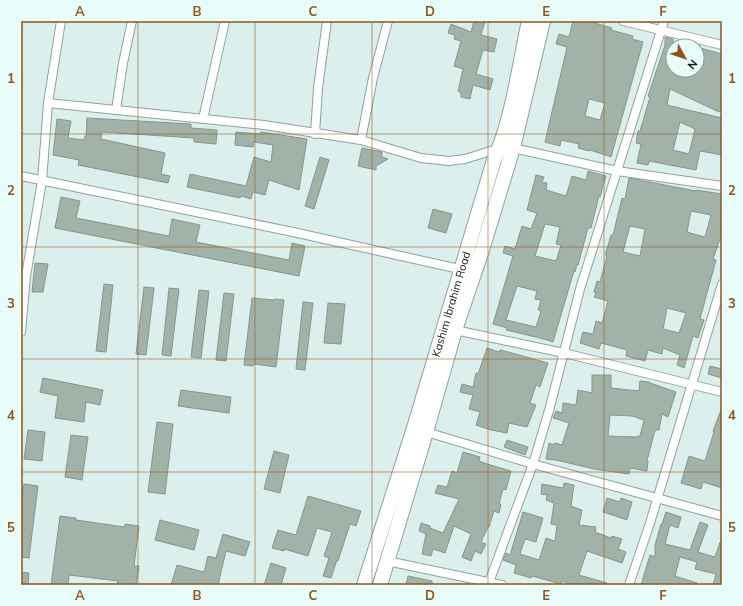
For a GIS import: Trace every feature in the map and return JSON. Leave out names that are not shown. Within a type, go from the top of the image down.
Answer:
[{"type":"highway","name":"Kashim Ibrahim Road","points":[[506,148],[517,80],[529,21]]},
{"type":"highway","name":"Kashim Ibrahim Road","points":[[380,585],[420,430],[468,270],[482,250],[506,148],[543,21]]},
{"type":"highway","name":"Kashim Ibrahim Road","points":[[364,585],[455,330],[468,270]]},
{"type":"street","points":[[21,332],[24,275],[42,181],[48,103],[61,21]]},
{"type":"street","points":[[116,110],[123,63],[132,21]]},
{"type":"street","points":[[203,119],[225,21]]},
{"type":"street","points":[[315,134],[318,88],[327,21]]},
{"type":"street","points":[[361,140],[373,78],[388,21]]},
{"type":"street","points":[[623,21],[722,45]]},
{"type":"street","points":[[488,584],[533,464],[550,407],[580,289],[664,21]]},
{"type":"street","points":[[48,103],[264,125],[361,140],[420,158],[449,161],[464,159],[506,148],[618,171],[722,186]]},
{"type":"street","points":[[21,176],[277,228],[468,270]]},
{"type":"street","points":[[629,585],[722,284]]},
{"type":"street","points":[[455,330],[564,353],[722,392]]},
{"type":"street","points":[[420,430],[533,464],[722,516]]},
{"type":"street","points":[[387,561],[488,584],[502,585]]},
{"type":"building","points":[[474,21],[485,21],[481,35],[497,39],[494,52],[483,50],[476,74],[493,79],[490,90],[473,85],[470,99],[461,97],[461,94],[458,91],[463,69],[454,66],[461,41],[454,39],[455,35],[448,33],[451,24],[471,32]]},
{"type":"building","points":[[573,21],[588,21],[612,28],[611,30],[633,36],[632,39],[643,42],[611,157],[590,150],[578,148],[579,144],[561,140],[560,146],[545,142],[567,47],[556,44],[559,34],[569,37]],"holes":[[[589,99],[605,103],[600,120],[585,116]]]},
{"type":"building","points":[[665,45],[665,78],[705,78],[705,49],[722,54],[722,107],[719,112],[670,89],[667,105],[722,118],[722,155],[700,151],[696,170],[649,161],[648,165],[637,163],[641,144],[636,143],[638,131],[640,131],[650,97],[648,96]],"holes":[[[680,122],[695,129],[689,154],[673,150]]]},
{"type":"building","points":[[87,118],[191,124],[191,128],[217,130],[216,144],[194,142],[194,138],[102,132],[101,139],[165,153],[161,174],[170,176],[168,183],[78,165],[79,160],[53,155],[57,119],[71,121],[68,138],[84,140],[86,136]]},
{"type":"building","points":[[236,132],[260,134],[261,132],[307,139],[299,190],[269,180],[265,195],[253,192],[251,199],[187,187],[190,174],[246,186],[254,157],[271,162],[273,145],[254,142],[253,147],[235,145]]},
{"type":"building","points":[[362,148],[382,152],[382,157],[388,159],[376,166],[376,170],[358,166]]},
{"type":"building","points":[[320,157],[329,160],[314,209],[305,206]]},
{"type":"building","points":[[588,171],[606,176],[591,228],[588,228],[578,265],[577,264],[575,272],[574,271],[553,342],[506,330],[507,328],[493,324],[513,256],[503,253],[505,246],[515,249],[522,226],[531,229],[537,213],[527,210],[536,175],[544,177],[542,182],[547,183],[546,190],[566,196],[572,176],[586,180]],"holes":[[[545,224],[560,227],[556,244],[561,245],[556,261],[535,256]],[[517,286],[537,291],[535,299],[541,300],[538,310],[541,311],[536,327],[506,320]]]},
{"type":"building","points":[[629,178],[696,191],[722,194],[720,231],[722,233],[713,259],[716,260],[700,319],[704,320],[698,338],[693,336],[684,368],[677,365],[680,355],[663,348],[662,354],[648,350],[645,361],[626,356],[627,350],[601,343],[599,349],[580,343],[583,332],[593,334],[596,321],[602,323],[608,301],[594,297],[596,293],[594,292],[597,281],[600,282],[607,255],[605,255],[611,235],[613,235],[622,198],[625,199]],"holes":[[[691,211],[711,215],[705,237],[687,232]],[[630,226],[645,229],[640,256],[623,252]],[[667,308],[686,313],[679,333],[663,329]]]},
{"type":"building","points":[[61,197],[80,201],[76,218],[169,236],[172,219],[200,225],[196,242],[289,260],[292,243],[305,246],[299,276],[55,228]]},
{"type":"building","points":[[433,209],[452,214],[446,233],[428,228]]},
{"type":"building","points":[[35,263],[48,264],[43,292],[32,292]]},
{"type":"building","points":[[104,284],[113,285],[106,352],[96,351]]},
{"type":"building","points":[[144,287],[154,288],[146,355],[136,354]]},
{"type":"building","points":[[169,288],[179,289],[171,356],[162,355]]},
{"type":"building","points":[[199,290],[209,291],[201,358],[191,357]]},
{"type":"building","points":[[224,293],[234,294],[226,361],[216,360]]},
{"type":"building","points":[[252,298],[284,300],[276,367],[254,364],[253,366],[244,365]]},
{"type":"building","points":[[303,302],[313,303],[305,370],[296,369]]},
{"type":"building","points":[[328,303],[345,304],[341,344],[324,343]]},
{"type":"building","points":[[487,348],[548,363],[540,387],[536,385],[530,403],[536,405],[527,427],[509,423],[507,433],[476,425],[480,412],[469,409],[473,395],[460,392],[462,384],[473,387],[476,373],[478,374]]},
{"type":"building","points":[[710,366],[722,369],[722,378],[708,374]]},
{"type":"building","points":[[592,375],[611,375],[611,388],[639,391],[640,381],[650,382],[676,392],[668,417],[662,414],[659,430],[655,430],[647,461],[647,471],[630,468],[629,474],[594,469],[546,459],[549,443],[554,445],[555,443],[562,445],[569,423],[553,418],[556,411],[562,413],[563,403],[576,405],[578,390],[592,393]],"holes":[[[610,415],[632,416],[644,420],[640,436],[608,436]]]},
{"type":"building","points":[[43,378],[103,390],[100,405],[86,402],[84,422],[55,418],[58,396],[40,392]]},
{"type":"building","points":[[181,390],[231,397],[229,413],[178,406]]},
{"type":"building","points":[[721,410],[722,488],[703,482],[701,489],[681,483],[689,456],[705,461],[714,432],[713,431]]},
{"type":"building","points":[[157,422],[173,424],[165,494],[148,492]]},
{"type":"building","points":[[28,430],[45,432],[42,461],[24,459]]},
{"type":"building","points":[[71,435],[88,437],[82,480],[65,477]]},
{"type":"building","points":[[507,440],[528,447],[525,455],[504,447]]},
{"type":"building","points":[[274,451],[289,455],[280,493],[264,489]]},
{"type":"building","points":[[463,452],[480,457],[479,461],[511,471],[506,490],[503,489],[499,504],[501,504],[499,513],[494,511],[489,527],[481,542],[486,544],[481,554],[475,551],[471,561],[462,557],[471,534],[454,526],[445,553],[433,549],[431,556],[422,554],[426,534],[419,531],[421,523],[443,533],[459,499],[435,493],[438,485],[447,487],[452,471],[457,473]]},
{"type":"building","points":[[564,483],[574,485],[571,506],[582,510],[579,525],[596,527],[595,532],[611,538],[612,536],[622,539],[618,549],[626,552],[622,563],[587,551],[579,575],[607,583],[606,585],[573,585],[562,581],[561,584],[532,576],[531,578],[514,573],[516,565],[503,560],[506,553],[510,555],[523,512],[543,518],[536,542],[525,539],[520,554],[539,560],[546,538],[555,541],[557,525],[551,524],[554,503],[546,500],[547,495],[541,494],[542,484],[563,488]]},
{"type":"building","points":[[24,484],[38,486],[29,558],[21,557],[21,504]]},
{"type":"building","points":[[308,496],[361,511],[356,526],[350,524],[331,578],[323,576],[329,558],[324,556],[332,532],[317,528],[308,556],[284,549],[284,551],[272,548],[278,530],[296,535]]},
{"type":"building","points":[[607,498],[620,502],[621,498],[632,502],[627,520],[603,512]]},
{"type":"building","points":[[666,512],[681,517],[678,528],[670,525],[665,544],[690,550],[700,522],[708,525],[698,552],[715,557],[720,542],[722,542],[722,585],[713,585],[716,574],[695,569],[697,562],[680,557],[675,576],[697,583],[697,585],[641,585],[650,555],[655,557],[655,545]]},
{"type":"building","points":[[60,516],[76,518],[76,520],[125,527],[125,524],[139,526],[134,566],[139,566],[136,585],[117,585],[118,581],[69,575],[68,585],[51,585]]},
{"type":"building","points":[[160,520],[199,530],[194,550],[155,540]]},
{"type":"building","points":[[223,534],[250,542],[245,556],[226,551],[218,585],[171,585],[177,565],[204,572],[208,556],[216,558]]},
{"type":"building","points":[[271,563],[286,568],[281,585],[264,585]]},
{"type":"building","points":[[21,572],[29,573],[28,585],[21,585]]},
{"type":"building","points":[[408,576],[432,581],[432,585],[406,585]]}]
